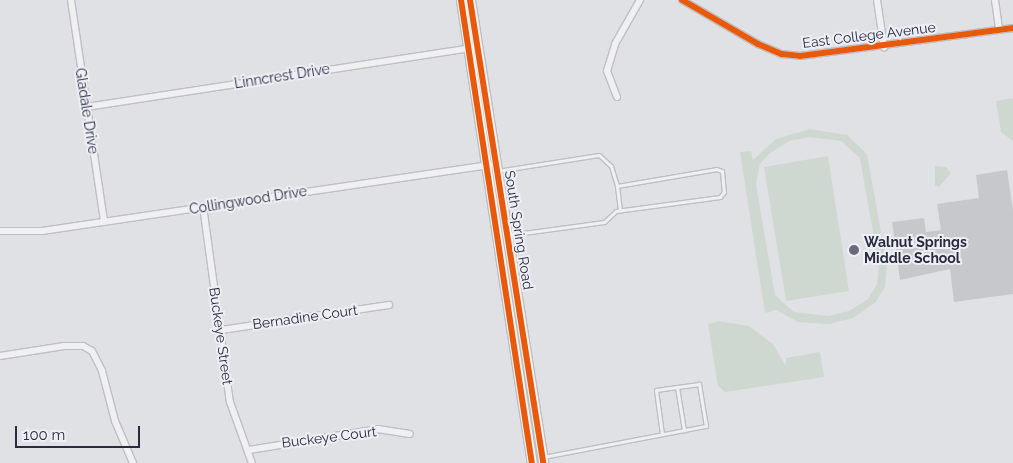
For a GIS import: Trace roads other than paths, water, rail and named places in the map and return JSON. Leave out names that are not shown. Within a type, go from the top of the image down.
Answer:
[{"type":"main road","name":"South Spring Road","points":[[461,0],[468,48],[507,233],[542,460]]},
{"type":"main road","name":"South Spring Road","points":[[470,0],[479,47],[493,167],[496,233],[532,461]]},
{"type":"main road","points":[[496,233],[507,233]]},
{"type":"main road","points":[[532,461],[542,460]]},
{"type":"street","name":"Gladale Drive","points":[[70,0],[104,222]]},
{"type":"street","points":[[617,97],[607,71],[615,44],[640,0]]},
{"type":"street","name":"East College Avenue","points":[[682,0],[758,44],[782,54],[819,56],[1013,28]]},
{"type":"street","points":[[877,0],[884,47]]},
{"type":"street","points":[[995,0],[999,30]]},
{"type":"street","name":"Linncrest Drive","points":[[86,107],[479,47]]},
{"type":"street","name":"Collingwood Drive","points":[[0,231],[25,233],[203,206],[493,167]]},
{"type":"street","name":"Buckeye Street","points":[[203,206],[230,402],[249,450],[252,463]]},
{"type":"street","name":"Bernadine Court","points":[[221,330],[389,305]]},
{"type":"street","points":[[0,356],[64,346],[83,346],[92,351],[102,371],[114,421],[133,463]]},
{"type":"street","name":"Buckeye Court","points":[[249,450],[378,429],[410,434]]},
{"type":"lane","points":[[493,167],[599,155],[612,166],[620,210]]},
{"type":"lane","points":[[507,233],[604,222],[620,210],[720,197],[724,192],[722,171],[716,169],[617,186]]},
{"type":"lane","points":[[542,460],[657,438],[662,434],[707,424],[699,384],[655,391],[662,434]]},
{"type":"lane","points":[[677,387],[684,430]]},
{"type":"place","name":"Walnut Springs Middle School","points":[[854,250]]}]
